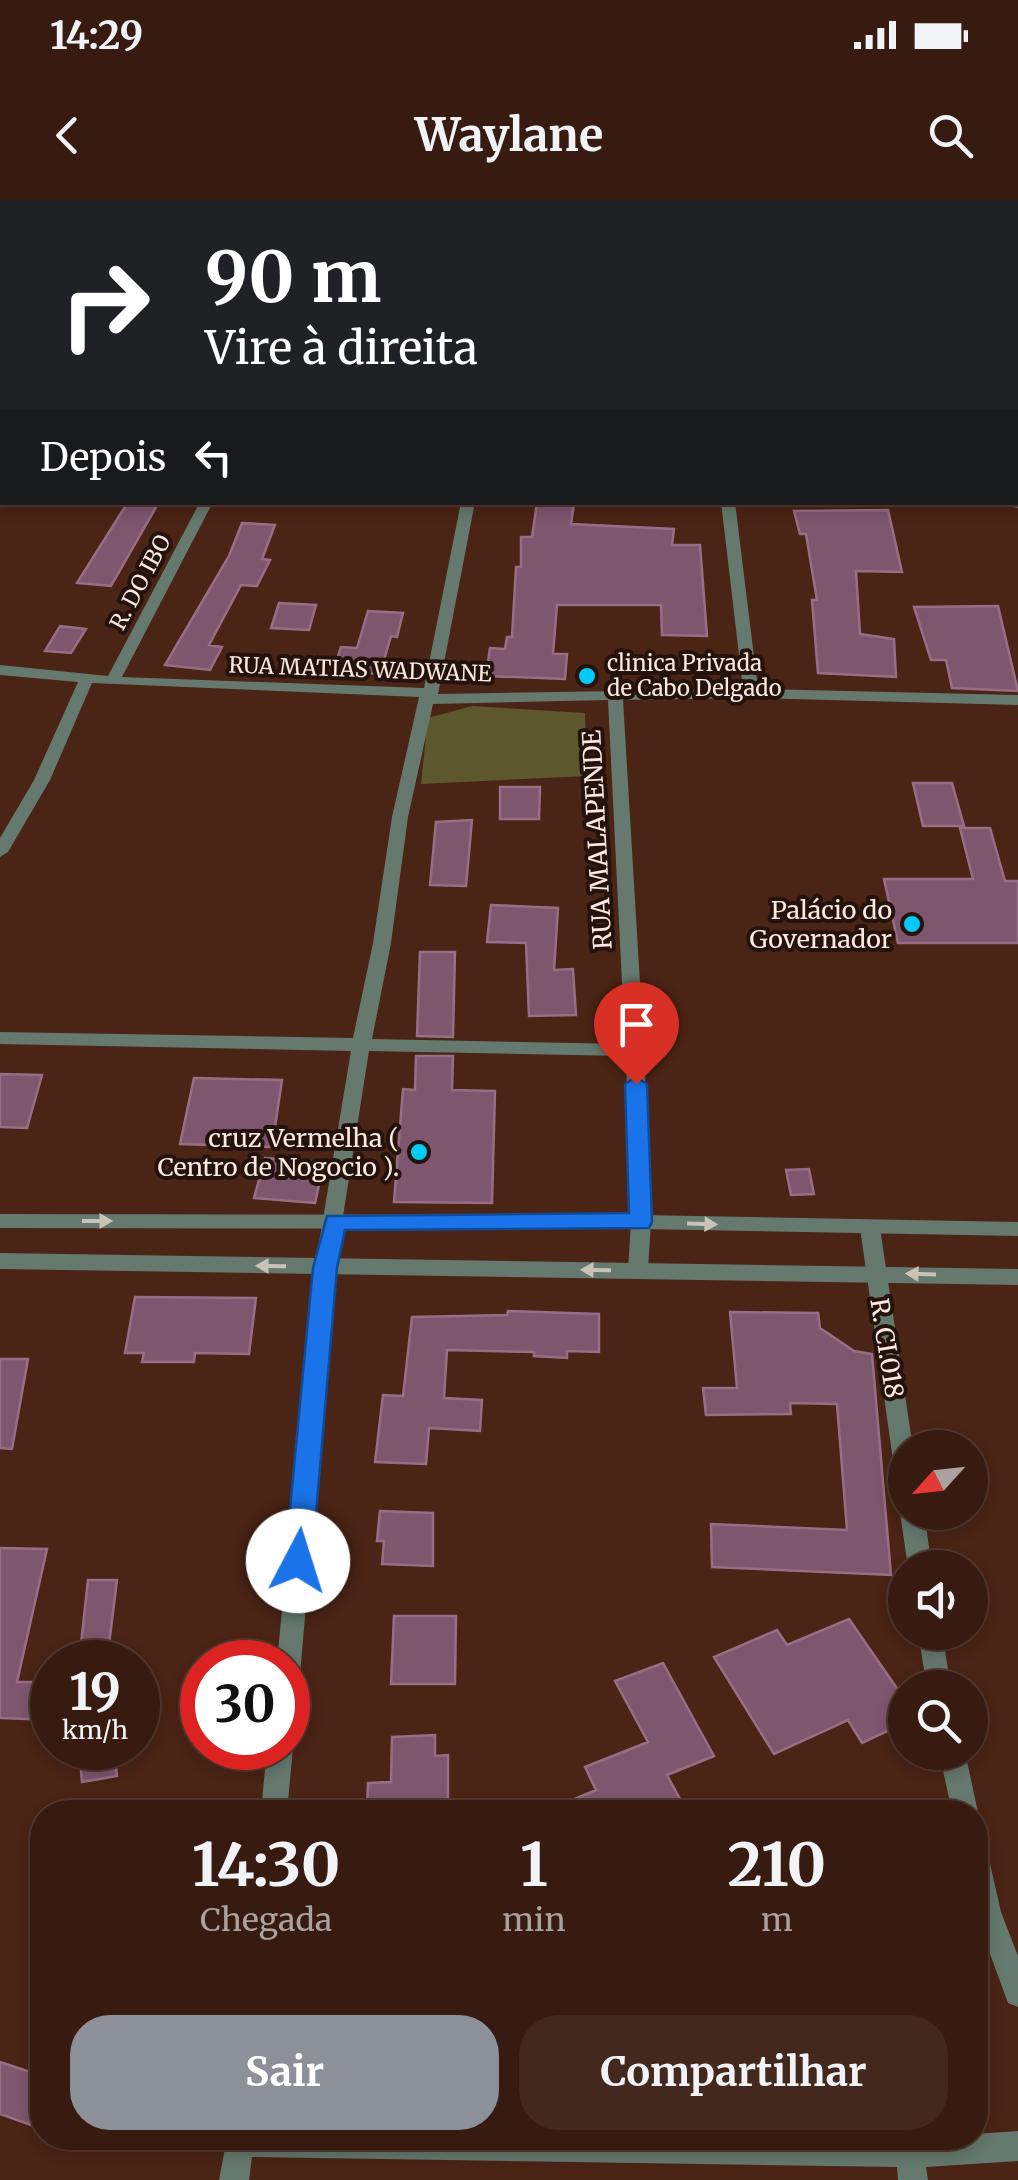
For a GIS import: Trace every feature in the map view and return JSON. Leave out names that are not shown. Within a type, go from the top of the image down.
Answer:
[{"type":"street","name":"R. DO IBO","points":[[112,682],[205,505]]},
{"type":"street","points":[[291,1640],[325,1268],[360,1045],[382,943],[400,816],[467,505]]},
{"type":"street","points":[[728,505],[751,693]]},
{"type":"street","name":"RUA MATIAS WADWANE","points":[[0,670],[112,682],[429,696],[751,693],[1018,700]]},
{"type":"street","points":[[0,852],[42,780],[86,680]]},
{"type":"street","name":"RUA MALAPENDE","points":[[615,696],[635,1050],[641,1222],[638,1270]]},
{"type":"street","points":[[0,1038],[635,1050]]},
{"type":"street","points":[[0,1221],[641,1222],[1018,1229]]},
{"type":"street","name":"R. CI.018","points":[[870,1228],[899,1430]]},
{"type":"street","points":[[0,1261],[1018,1277]]},
{"type":"street","points":[[275,1800],[278,1770]]},
{"type":"street","points":[[956,1770],[962,1800]]},
{"type":"street","points":[[988,1912],[1018,1993]]},
{"type":"street","points":[[499,2150],[911,2166],[1018,2146]]},
{"type":"street","points":[[234,2180],[239,2150]]},
{"type":"shaded area","points":[[472,706],[585,713],[587,776],[421,784],[428,718]]},
{"type":"building","points":[[126,505],[157,505],[111,586],[77,583]]},
{"type":"building","points":[[537,505],[574,505],[571,524],[674,529],[672,545],[700,545],[707,636],[662,635],[661,605],[557,605],[553,654],[567,654],[565,679],[486,676],[490,648],[505,649],[507,637],[512,637],[521,537],[532,537]]},
{"type":"building","points":[[888,510],[902,572],[856,571],[860,634],[894,639],[896,677],[818,673],[812,600],[817,600],[806,534],[800,534],[794,511]]},
{"type":"building","points":[[242,523],[275,525],[262,559],[270,560],[257,586],[241,585],[209,645],[222,647],[210,670],[165,665],[229,556]]},
{"type":"building","points":[[279,603],[316,605],[309,630],[271,628]]},
{"type":"building","points":[[998,606],[1018,691],[952,688],[946,660],[931,660],[914,607]]},
{"type":"building","points":[[368,611],[403,613],[397,637],[391,636],[380,674],[333,671],[341,647],[357,648]]},
{"type":"building","points":[[60,626],[86,629],[71,653],[45,651]]},
{"type":"building","points":[[913,783],[952,783],[964,826],[923,826]]},
{"type":"building","points":[[500,787],[540,787],[539,819],[500,819]]},
{"type":"building","points":[[472,820],[466,886],[430,885],[436,822]]},
{"type":"building","points":[[960,828],[990,828],[1005,881],[1018,881],[1018,943],[898,943],[884,879],[973,879]]},
{"type":"building","points":[[491,905],[558,908],[554,970],[573,969],[576,1015],[529,1016],[526,943],[487,942]]},
{"type":"building","points":[[420,952],[455,952],[453,1037],[417,1036]]},
{"type":"building","name":"cruz Vermelha ( Centro de Nogocio ).","points":[[416,1056],[453,1056],[452,1090],[495,1091],[492,1203],[394,1202],[403,1089],[415,1090]]},
{"type":"building","points":[[0,1074],[42,1075],[27,1128],[0,1127]]},
{"type":"building","points":[[194,1078],[282,1080],[272,1147],[180,1144]]},
{"type":"building","points":[[265,1158],[324,1162],[315,1203],[254,1198]]},
{"type":"building","points":[[809,1169],[814,1194],[791,1195],[786,1170]]},
{"type":"building","points":[[135,1297],[256,1298],[249,1354],[195,1353],[194,1362],[142,1362],[144,1353],[125,1353]]},
{"type":"building","points":[[508,1311],[599,1314],[599,1352],[567,1351],[567,1358],[534,1356],[534,1352],[447,1350],[444,1398],[482,1400],[480,1431],[429,1428],[426,1464],[375,1462],[383,1395],[403,1396],[412,1317],[507,1315]]},
{"type":"building","points":[[730,1312],[818,1313],[820,1328],[854,1351],[872,1354],[888,1575],[712,1567],[711,1524],[847,1530],[837,1404],[790,1403],[791,1414],[706,1415],[703,1388],[737,1388]]},
{"type":"building","points":[[0,1359],[28,1359],[12,1449],[0,1448]]},
{"type":"building","points":[[380,1511],[433,1513],[433,1566],[382,1564],[384,1541],[377,1541]]},
{"type":"building","points":[[0,1548],[47,1549],[17,1682],[30,1682],[30,1719],[0,1718]]},
{"type":"building","points":[[88,1580],[117,1580],[110,1640],[81,1640]]},
{"type":"building","points":[[394,1616],[456,1616],[455,1684],[391,1684]]},
{"type":"building","points":[[849,1619],[888,1675],[888,1731],[862,1743],[848,1720],[774,1754],[714,1657],[777,1630],[787,1645]]},
{"type":"building","points":[[663,1663],[714,1756],[667,1775],[681,1800],[572,1800],[596,1790],[585,1767],[648,1742],[615,1681]]},
{"type":"building","points":[[435,1735],[435,1756],[448,1755],[448,1800],[367,1800],[368,1783],[391,1782],[392,1737]]},
{"type":"building","points":[[81,1770],[116,1770],[117,1776],[82,1782]]},
{"type":"building","points":[[0,2062],[30,2072],[30,2125],[0,2114]]},
{"type":"place","name":"clinica Privada de Cabo Delgado","points":[[587,676]]},
{"type":"place","name":"Palácio do Governador","points":[[912,924]]},
{"type":"place","name":"cruz Vermelha ( Centro de Nogocio ).","points":[[419,1152]]},
{"type":"route","points":[[298,1561],[325,1268],[335,1222],[641,1222],[636,1084]]}]
